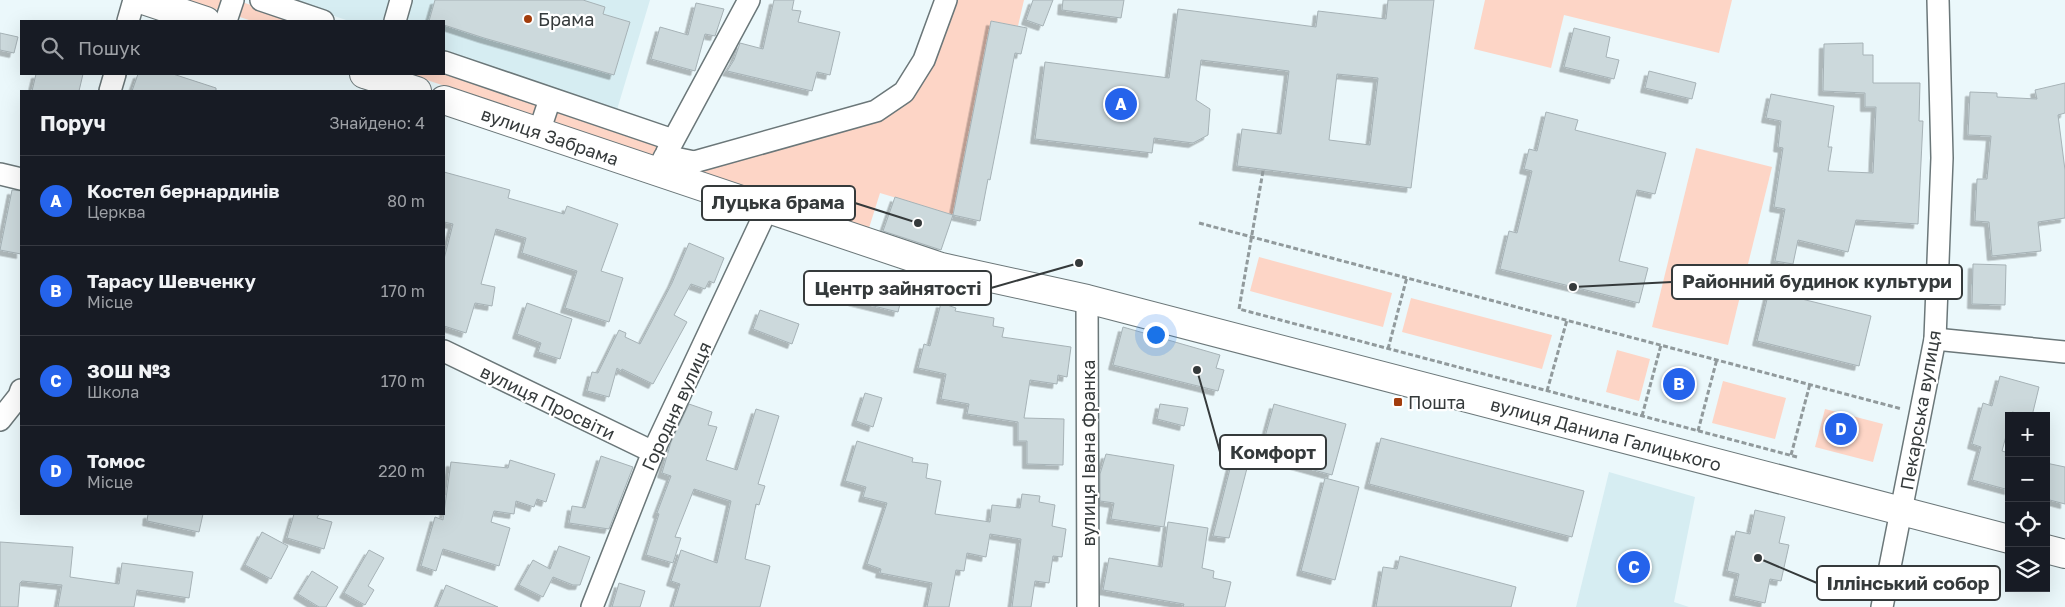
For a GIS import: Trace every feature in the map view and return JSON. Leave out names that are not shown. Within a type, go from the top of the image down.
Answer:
[{"type":"main road","points":[[142,0],[203,20]]},
{"type":"main road","points":[[374,75],[413,90]]},
{"type":"main road","name":"вулиця Забрама","points":[[445,100],[539,132],[665,156]]},
{"type":"main road","name":"вулиця Данила Галицького","points":[[665,156],[767,209],[942,267],[1087,299],[2005,538]]},
{"type":"main road","points":[[2050,550],[2065,554]]},
{"type":"street","points":[[128,20],[134,0]]},
{"type":"street","points":[[226,20],[233,0]]},
{"type":"street","points":[[261,0],[320,20]]},
{"type":"street","points":[[395,20],[401,0]]},
{"type":"street","points":[[665,156],[750,0]]},
{"type":"street","points":[[445,62],[550,99],[665,156],[694,162],[876,111],[904,92],[924,60],[946,0]]},
{"type":"street","name":"Пекарська вулиця","points":[[1882,607],[1935,339],[1942,158],[1938,0]]},
{"type":"street","points":[[110,90],[114,75]]},
{"type":"street","points":[[539,132],[550,99]]},
{"type":"street","points":[[0,174],[20,180]]},
{"type":"street","name":"Городня вулиця","points":[[592,607],[653,452],[767,209]]},
{"type":"street","name":"вулиця Івана Франка","points":[[1087,299],[1088,607]]},
{"type":"street","points":[[1935,339],[2065,352]]},
{"type":"street","name":"вулиця Просвіти","points":[[445,351],[653,452]]},
{"type":"street","points":[[0,420],[20,396]]},
{"type":"path","points":[[1263,172],[1239,309],[1800,458]]},
{"type":"path","points":[[1199,223],[1906,410]]},
{"type":"path","points":[[1388,349],[1407,277]]},
{"type":"path","points":[[1548,391],[1566,320]]},
{"type":"path","points":[[1642,416],[1661,345]]},
{"type":"path","points":[[1698,431],[1717,360]]},
{"type":"path","points":[[1791,455],[1810,384]]},
{"type":"shaded area","points":[[188,0],[236,0],[295,20],[249,20]]},
{"type":"shaded area","points":[[287,0],[395,0],[390,20],[346,20]]},
{"type":"shaded area","points":[[406,0],[650,0],[616,113],[445,54],[445,20],[400,20]]},
{"type":"shaded area","points":[[956,0],[1024,0],[1018,26],[991,21],[953,215],[880,193],[869,228],[697,170],[880,119]]},
{"type":"shaded area","points":[[1485,0],[1732,0],[1719,53],[1564,15],[1551,68],[1474,49]]},
{"type":"shaded area","points":[[445,71],[658,144],[654,156],[412,75],[445,75]]},
{"type":"shaded area","points":[[1696,148],[1772,167],[1728,345],[1652,327]]},
{"type":"shaded area","points":[[1259,257],[1392,293],[1383,327],[1250,291]]},
{"type":"shaded area","points":[[1411,298],[1552,335],[1542,369],[1402,332]]},
{"type":"shaded area","points":[[1617,350],[1650,359],[1639,401],[1606,392]]},
{"type":"shaded area","points":[[1723,381],[1786,398],[1775,439],[1712,423]]},
{"type":"shaded area","points":[[1825,409],[1883,424],[1873,462],[1815,447]]},
{"type":"shaded area","points":[[1609,472],[1695,497],[1674,602],[1689,607],[1576,607]]},
{"type":"building","points":[[435,0],[583,0],[605,7],[603,14],[630,22],[614,75],[445,25],[445,20],[429,20]]},
{"type":"building","points":[[774,0],[794,0],[792,10],[801,11],[798,22],[840,32],[830,75],[817,72],[812,91],[727,71],[734,60],[740,43],[763,49]]},
{"type":"building","points":[[1033,0],[1053,0],[1043,26],[1026,20]]},
{"type":"building","points":[[1063,0],[1124,0],[1121,18],[1062,10]]},
{"type":"building","points":[[1388,0],[1434,0],[1411,188],[1237,166],[1242,129],[1281,134],[1289,71],[1201,60],[1196,100],[1210,109],[1208,135],[1193,143],[1154,138],[1152,153],[1035,139],[1045,62],[1169,78],[1178,9],[1316,27],[1318,11],[1386,19]],"holes":[[[1337,74],[1378,78],[1370,145],[1329,140]]]},
{"type":"building","points":[[696,3],[724,9],[715,36],[705,34],[695,71],[651,59],[660,27],[688,35]]},
{"type":"building","points":[[991,21],[1027,28],[1021,54],[1015,53],[980,221],[953,215]]},
{"type":"building","points":[[1574,28],[1610,37],[1606,57],[1619,60],[1614,79],[1564,67]]},
{"type":"building","points":[[0,33],[18,37],[14,53],[0,50]]},
{"type":"building","points":[[1863,43],[1863,55],[1873,55],[1873,83],[1920,83],[1919,121],[1923,121],[1918,224],[1856,220],[1848,252],[1798,240],[1793,264],[1775,261],[1785,209],[1774,207],[1783,148],[1778,147],[1781,121],[1766,118],[1771,94],[1834,106],[1828,147],[1832,147],[1828,171],[1873,173],[1876,107],[1865,107],[1865,93],[1823,91],[1824,44]]},
{"type":"building","points":[[1649,71],[1696,83],[1692,99],[1645,88]]},
{"type":"building","points":[[36,75],[83,75],[79,90],[32,90]]},
{"type":"building","points":[[138,75],[176,75],[216,88],[216,90],[132,90]]},
{"type":"building","points":[[2065,83],[2065,113],[2058,115],[2065,170],[2065,218],[2038,222],[2041,251],[1992,256],[1989,222],[1975,221],[1977,179],[1987,179],[1991,136],[1968,135],[1970,92],[1997,93],[1997,97],[2037,99],[2035,90]]},
{"type":"building","points":[[1546,112],[1578,120],[1575,130],[1666,153],[1655,194],[1637,190],[1619,261],[1648,268],[1639,303],[1500,269],[1509,231],[1517,233],[1532,171],[1524,169],[1529,149],[1537,151]]},
{"type":"building","points":[[445,172],[510,190],[508,198],[564,214],[567,206],[618,224],[601,271],[623,278],[609,322],[565,308],[577,271],[522,253],[526,238],[496,229],[481,284],[495,287],[492,306],[475,303],[466,333],[445,326],[445,255],[453,224],[445,222]]},
{"type":"building","points":[[12,190],[20,191],[20,254],[0,250]]},
{"type":"building","points":[[895,197],[953,215],[941,250],[883,231]]},
{"type":"building","points":[[689,243],[724,258],[714,283],[709,281],[705,289],[691,284],[674,315],[687,322],[653,384],[617,368],[609,397],[587,391],[592,372],[598,373],[619,330],[626,333],[625,337],[640,344],[672,283]]},
{"type":"building","points":[[1973,264],[2006,265],[2005,305],[1972,304]]},
{"type":"building","points":[[858,280],[903,292],[898,312],[853,301]]},
{"type":"building","points":[[1769,291],[1871,316],[1859,366],[1757,341]]},
{"type":"building","points":[[527,303],[572,319],[560,359],[538,352],[541,343],[517,334]]},
{"type":"building","points":[[941,303],[956,308],[955,311],[994,318],[993,326],[1004,328],[1002,337],[1071,347],[1067,377],[1058,375],[1057,384],[1030,380],[1024,418],[1064,419],[1063,465],[1027,464],[1027,441],[1018,441],[1018,422],[967,414],[969,404],[941,399],[946,374],[918,368],[924,344],[930,346]]},
{"type":"building","points":[[760,310],[799,324],[792,344],[753,329]]},
{"type":"building","points":[[1123,327],[1220,355],[1216,368],[1224,370],[1218,391],[1113,365]]},
{"type":"building","points":[[2000,376],[2039,387],[2033,412],[2005,412],[2005,440],[2002,451],[2005,452],[2005,489],[1972,480],[1981,447],[1972,444],[1983,403],[1992,406]]},
{"type":"building","points":[[865,393],[882,398],[873,427],[856,421]]},
{"type":"building","points":[[689,404],[712,412],[708,425],[717,427],[706,460],[737,470],[756,409],[779,416],[758,484],[765,486],[759,505],[756,504],[745,559],[770,566],[760,607],[673,607],[680,584],[671,581],[681,550],[717,563],[731,501],[694,489],[675,537],[681,538],[673,563],[646,555],[659,514],[657,513],[671,476],[662,473],[671,442]]},
{"type":"building","points":[[1160,404],[1188,408],[1184,426],[1157,419]]},
{"type":"building","points":[[1274,404],[1346,424],[1332,475],[1260,455]]},
{"type":"building","points":[[1238,437],[1254,441],[1229,538],[1213,536]]},
{"type":"building","points":[[1381,438],[1584,491],[1572,537],[1369,484]]},
{"type":"building","points":[[857,441],[913,458],[912,462],[928,464],[926,478],[941,481],[935,514],[990,522],[992,505],[1020,508],[1022,494],[1040,496],[1039,502],[1055,505],[1052,526],[1066,529],[1062,557],[1053,556],[1049,583],[1035,581],[1031,607],[1012,607],[1021,539],[990,534],[986,557],[967,553],[964,571],[956,570],[949,607],[927,607],[932,583],[880,573],[881,569],[867,564],[887,503],[863,497],[866,487],[845,481]]},
{"type":"building","points":[[1106,454],[1174,465],[1164,527],[1111,519],[1114,503],[1100,501],[1100,474]]},
{"type":"building","points":[[601,456],[633,467],[609,529],[569,523],[572,506],[585,508]]},
{"type":"building","points":[[510,460],[555,474],[546,502],[537,499],[534,507],[516,501],[514,514],[494,511],[491,522],[510,528],[499,566],[443,549],[436,571],[421,566],[435,517],[443,520],[445,515],[451,462],[508,468]]},
{"type":"building","points":[[2050,464],[2065,467],[2065,504],[2050,500]]},
{"type":"building","points":[[1325,478],[1359,487],[1335,580],[1301,571]]},
{"type":"building","points":[[1755,510],[1785,517],[1779,543],[1789,545],[1781,581],[1770,579],[1765,603],[1734,596],[1739,574],[1727,571],[1736,531],[1750,534]]},
{"type":"building","points":[[148,515],[203,515],[199,532],[147,521]]},
{"type":"building","points":[[294,515],[318,515],[317,518],[332,522],[324,549],[287,538]]},
{"type":"building","points":[[1168,522],[1208,528],[1202,568],[1214,571],[1213,578],[1231,582],[1225,607],[1183,607],[1184,604],[1103,590],[1109,558],[1162,567]]},
{"type":"building","points":[[262,532],[288,546],[271,579],[245,565]]},
{"type":"building","points":[[0,542],[73,547],[70,577],[119,584],[122,563],[193,572],[189,598],[137,590],[134,607],[58,607],[62,585],[22,581],[20,583],[18,607],[0,607]]},
{"type":"building","points":[[559,546],[590,557],[580,585],[573,585],[553,577],[543,597],[519,585],[533,560],[550,569]]},
{"type":"building","points":[[369,550],[384,558],[368,586],[374,590],[365,605],[344,593]]},
{"type":"building","points":[[1400,556],[1516,587],[1511,607],[1376,607],[1383,567],[1397,569]]},
{"type":"building","points":[[312,571],[338,587],[326,607],[319,607],[298,594]]},
{"type":"building","points":[[619,583],[645,591],[640,607],[612,607]]},
{"type":"building","points":[[446,585],[498,607],[437,607]]},
{"type":"place","name":"Брама","points":[[528,19]]},
{"type":"place","name":"Костел бернардинів","points":[[1121,104]]},
{"type":"place","name":"Луцька брама","points":[[918,223]]},
{"type":"place","name":"Центр зайнятості","points":[[1079,263]]},
{"type":"place","name":"Районний будинок культури","points":[[1573,287]]},
{"type":"place","name":"Комфорт","points":[[1197,370]]},
{"type":"place","name":"Тарасу Шевченку","points":[[1679,384]]},
{"type":"place","name":"Пошта","points":[[1398,402]]},
{"type":"place","name":"Томос","points":[[1841,429]]},
{"type":"place","name":"Іллінський собор","points":[[1758,558]]},
{"type":"place","name":"ЗОШ №3","points":[[1634,567]]}]
